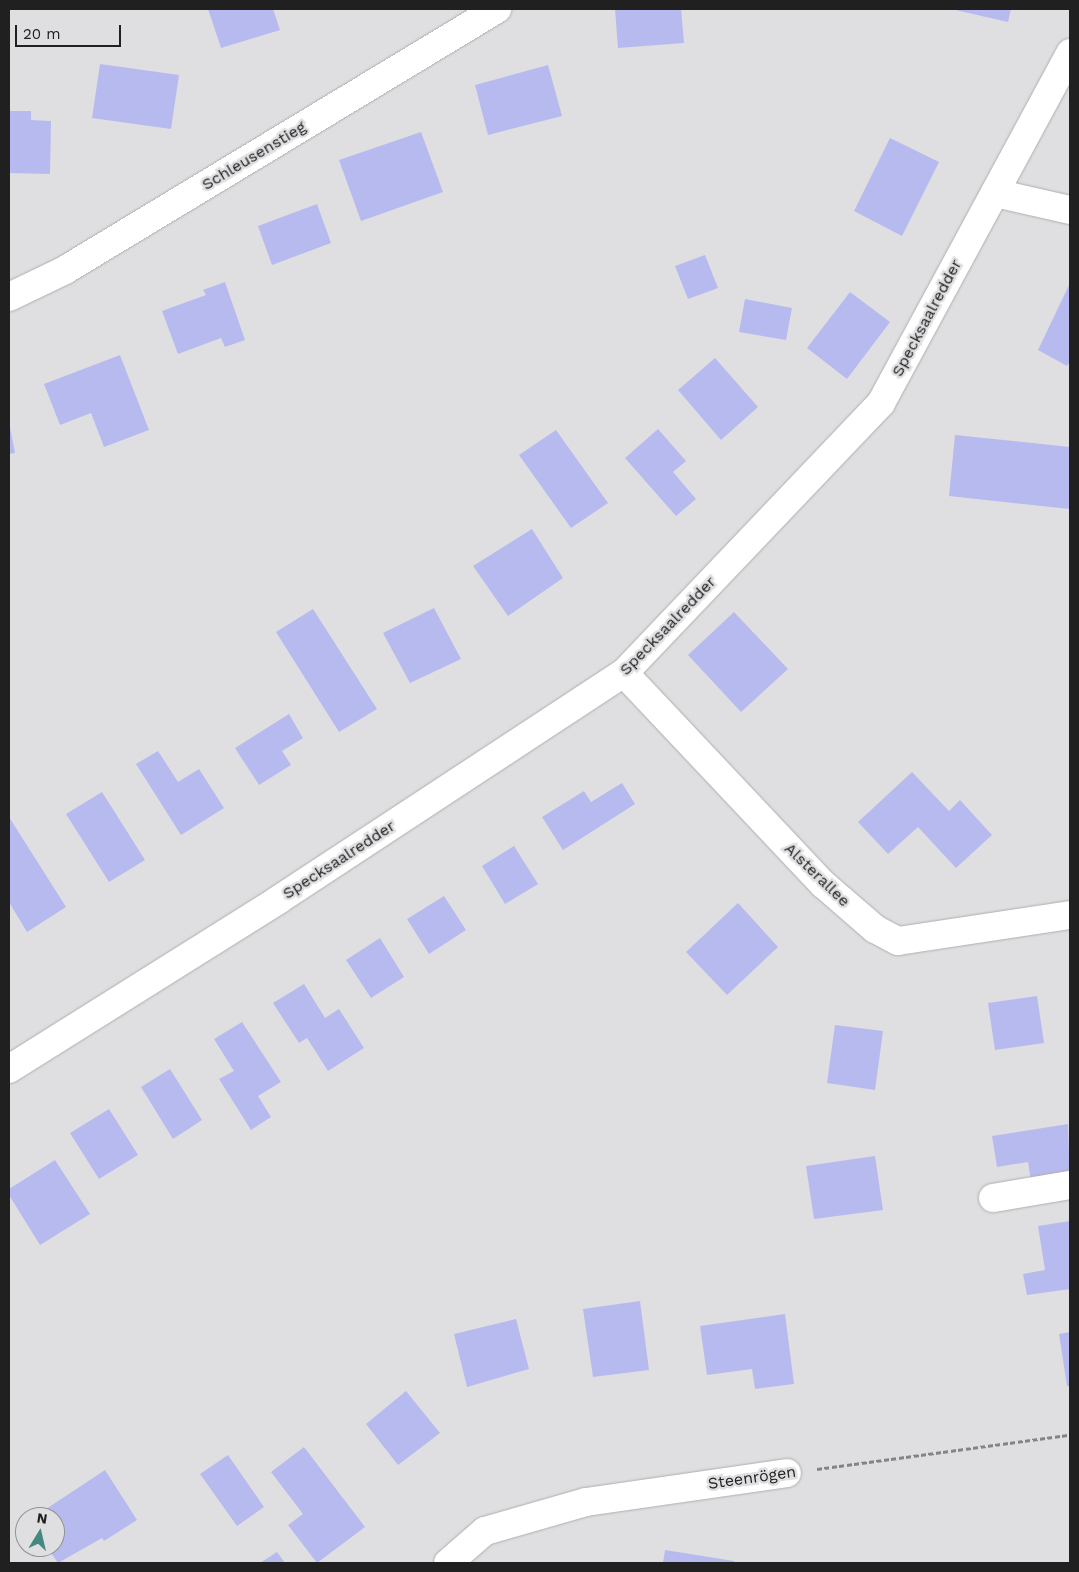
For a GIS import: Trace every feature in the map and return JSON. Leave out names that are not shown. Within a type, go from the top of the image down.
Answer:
[{"type":"street","name":"Schleusenstieg","points":[[9,297],[65,270],[497,9]]},
{"type":"street","name":"Specksaalredder","points":[[9,1069],[278,900],[624,673],[881,403],[1070,53]]},
{"type":"street","points":[[995,193],[1070,210]]},
{"type":"street","name":"Alsterallee","points":[[624,673],[823,884],[876,929],[898,941],[1070,915]]},
{"type":"street","points":[[993,1198],[1070,1185]]},
{"type":"street","name":"Steenrögen","points":[[448,1563],[485,1531],[586,1502],[786,1473]]},
{"type":"path","name":"Steenrögen","points":[[786,1473],[1070,1435]]},
{"type":"building","points":[[208,9],[273,9],[280,30],[221,48]]},
{"type":"building","points":[[615,9],[681,9],[684,43],[618,48]]},
{"type":"building","points":[[951,9],[1011,9],[1008,22]]},
{"type":"building","points":[[100,64],[179,75],[171,129],[92,118]]},
{"type":"building","points":[[548,65],[562,116],[488,135],[475,85]]},
{"type":"building","points":[[9,111],[31,111],[31,120],[51,121],[50,174],[9,173]]},
{"type":"building","points":[[421,132],[443,192],[361,221],[339,160]]},
{"type":"building","points":[[890,138],[939,162],[902,236],[854,211]]},
{"type":"building","points":[[317,204],[331,243],[272,265],[258,226]]},
{"type":"building","points":[[705,255],[718,288],[688,299],[675,266]]},
{"type":"building","points":[[225,282],[245,340],[225,347],[221,338],[178,354],[162,311],[206,295],[203,290]]},
{"type":"building","points":[[1070,283],[1070,361],[1067,366],[1038,350]]},
{"type":"building","points":[[850,292],[890,322],[847,379],[807,348]]},
{"type":"building","points":[[745,299],[792,308],[786,340],[739,332]]},
{"type":"building","points":[[120,355],[149,430],[104,447],[91,413],[60,425],[44,384]]},
{"type":"building","points":[[715,358],[758,407],[721,440],[678,390]]},
{"type":"building","points":[[9,422],[15,453],[9,454]]},
{"type":"building","points":[[658,429],[686,461],[673,472],[696,499],[676,516],[625,458]]},
{"type":"building","points":[[556,430],[608,503],[571,528],[519,455]]},
{"type":"building","points":[[955,435],[1070,447],[1070,509],[949,496]]},
{"type":"building","points":[[532,529],[563,578],[508,616],[473,566]]},
{"type":"building","points":[[434,608],[461,659],[410,683],[383,633]]},
{"type":"building","points":[[313,609],[377,709],[339,732],[276,632]]},
{"type":"building","points":[[734,612],[788,669],[741,712],[688,655]]},
{"type":"building","points":[[289,714],[303,738],[282,751],[291,765],[259,785],[235,748]]},
{"type":"building","points":[[158,751],[178,782],[199,769],[224,808],[181,835],[136,764]]},
{"type":"building","points":[[912,772],[949,811],[960,800],[992,835],[956,868],[918,827],[888,854],[858,822]]},
{"type":"building","points":[[622,783],[635,804],[563,850],[542,817],[584,791],[591,802]]},
{"type":"building","points":[[102,792],[145,860],[109,882],[66,814]]},
{"type":"building","points":[[9,817],[66,907],[27,932],[9,902]]},
{"type":"building","points":[[514,846],[538,884],[505,904],[482,866]]},
{"type":"building","points":[[444,896],[466,930],[429,954],[407,919]]},
{"type":"building","points":[[738,903],[778,947],[727,995],[686,952]]},
{"type":"building","points":[[380,938],[404,977],[371,998],[346,960]]},
{"type":"building","points":[[304,984],[325,1018],[339,1009],[364,1048],[328,1071],[307,1038],[299,1043],[273,1003]]},
{"type":"building","points":[[1037,996],[1044,1043],[995,1050],[988,1003]]},
{"type":"building","points":[[242,1022],[281,1082],[258,1096],[271,1117],[251,1130],[219,1079],[234,1071],[214,1039]]},
{"type":"building","points":[[835,1025],[883,1031],[875,1090],[827,1083]]},
{"type":"building","points":[[170,1069],[202,1120],[173,1139],[141,1087]]},
{"type":"building","points":[[109,1109],[138,1155],[99,1179],[70,1133]]},
{"type":"building","points":[[1068,1124],[1070,1181],[1032,1187],[1028,1162],[997,1167],[992,1136]]},
{"type":"building","points":[[875,1156],[883,1210],[814,1219],[806,1166]]},
{"type":"building","points":[[55,1160],[90,1214],[40,1245],[9,1195],[9,1189]]},
{"type":"building","points":[[1070,1221],[1070,1289],[1027,1295],[1023,1274],[1045,1270],[1038,1226]]},
{"type":"building","points":[[640,1301],[649,1370],[593,1377],[583,1309]]},
{"type":"building","points":[[785,1314],[794,1384],[755,1389],[752,1369],[707,1375],[700,1326]]},
{"type":"building","points":[[516,1319],[529,1369],[467,1387],[454,1334]]},
{"type":"building","points":[[1070,1332],[1070,1386],[1067,1386],[1059,1334]]},
{"type":"building","points":[[406,1391],[440,1433],[398,1465],[366,1424]]},
{"type":"building","points":[[304,1447],[365,1527],[317,1563],[288,1525],[303,1514],[271,1472]]},
{"type":"building","points":[[228,1455],[264,1507],[237,1526],[200,1474]]},
{"type":"building","points":[[105,1470],[137,1520],[104,1541],[102,1538],[58,1563],[54,1557],[65,1557],[65,1507],[49,1507]]},
{"type":"building","points":[[665,1550],[734,1561],[734,1563],[663,1563]]},
{"type":"building","points":[[277,1552],[285,1563],[260,1563]]}]
